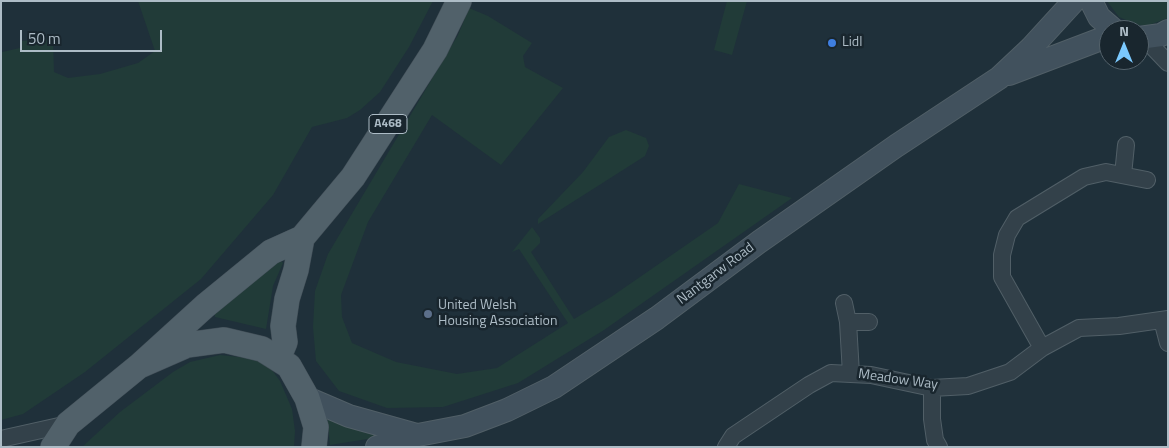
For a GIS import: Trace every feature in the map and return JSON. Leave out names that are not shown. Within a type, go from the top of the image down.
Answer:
[{"type":"main road","name":"A468","points":[[140,366],[205,306],[271,252],[302,238],[353,177],[435,50],[459,1]]},
{"type":"main road","name":"Nantgarw Road","points":[[377,447],[418,435],[440,432],[473,423],[507,410],[554,387],[657,318],[759,242],[872,163],[999,78],[1031,48],[1074,1]]},
{"type":"main road","points":[[1091,1],[1102,20]]},
{"type":"main road","points":[[1149,36],[1168,31]]},
{"type":"main road","name":"Nantgarw Road","points":[[999,78],[1099,40]]},
{"type":"main road","name":"A468","points":[[278,359],[285,342],[283,326],[287,299],[296,270],[302,238]]},
{"type":"main road","points":[[53,447],[68,424],[140,366],[187,345],[224,340],[262,349],[289,366],[307,398],[316,427],[314,447]]},
{"type":"main road","name":"Nantgarw Road","points":[[307,398],[349,416],[418,435]]},
{"type":"street","points":[[1149,45],[1168,63]]},
{"type":"street","points":[[1122,175],[1126,145]]},
{"type":"street","points":[[1042,348],[1002,277],[1002,255],[1006,235],[1017,218],[1084,177],[1106,172],[1148,180]]},
{"type":"street","points":[[844,303],[848,322],[851,374]]},
{"type":"street","points":[[1165,319],[1168,343]]},
{"type":"street","name":"Meadow Way","points":[[726,447],[733,436],[809,385],[831,373],[871,375],[932,388],[968,386],[1010,372],[1042,348],[1079,328],[1165,319]]},
{"type":"street","points":[[848,322],[869,322]]},
{"type":"street","points":[[932,388],[932,419],[935,440],[939,447]]},
{"type":"street","points":[[1,439],[68,424]]},
{"type":"green space","points":[[138,1],[433,1],[409,47],[380,92],[360,110],[347,118],[312,127],[273,195],[201,279],[85,372],[23,414],[1,420],[1,47],[2,52],[20,48],[20,41],[53,39],[54,72],[68,78],[100,74],[138,63],[155,51]]},
{"type":"green space","points":[[727,1],[747,1],[732,55],[714,50]]},
{"type":"green space","points":[[1107,1],[1168,1],[1168,18],[1149,25],[1149,20],[1126,20],[1119,17]]},
{"type":"green space","points":[[469,8],[488,16],[532,43],[523,56],[525,67],[563,88],[501,165],[432,115],[368,222],[341,295],[342,317],[352,343],[396,362],[457,374],[497,368],[568,323],[519,249],[512,252],[532,227],[540,238],[540,243],[531,252],[574,319],[611,297],[718,223],[739,184],[792,198],[604,330],[518,383],[443,407],[387,408],[339,391],[316,361],[313,327],[315,291],[328,254],[458,35]]},
{"type":"green space","points":[[626,130],[646,138],[649,146],[645,156],[538,224],[538,219],[583,172],[609,137]]},
{"type":"green space","points":[[279,259],[283,263],[273,286],[266,329],[215,317],[215,314]]},
{"type":"green space","points":[[220,355],[249,358],[263,363],[272,370],[280,381],[292,409],[295,431],[294,447],[82,447],[120,412],[173,372],[190,362]]},
{"type":"green space","points":[[327,415],[368,429],[380,437],[330,445]]},
{"type":"place","name":"Lidl","points":[[832,43]]},
{"type":"place","name":"United Welsh Housing Association","points":[[428,314]]}]
